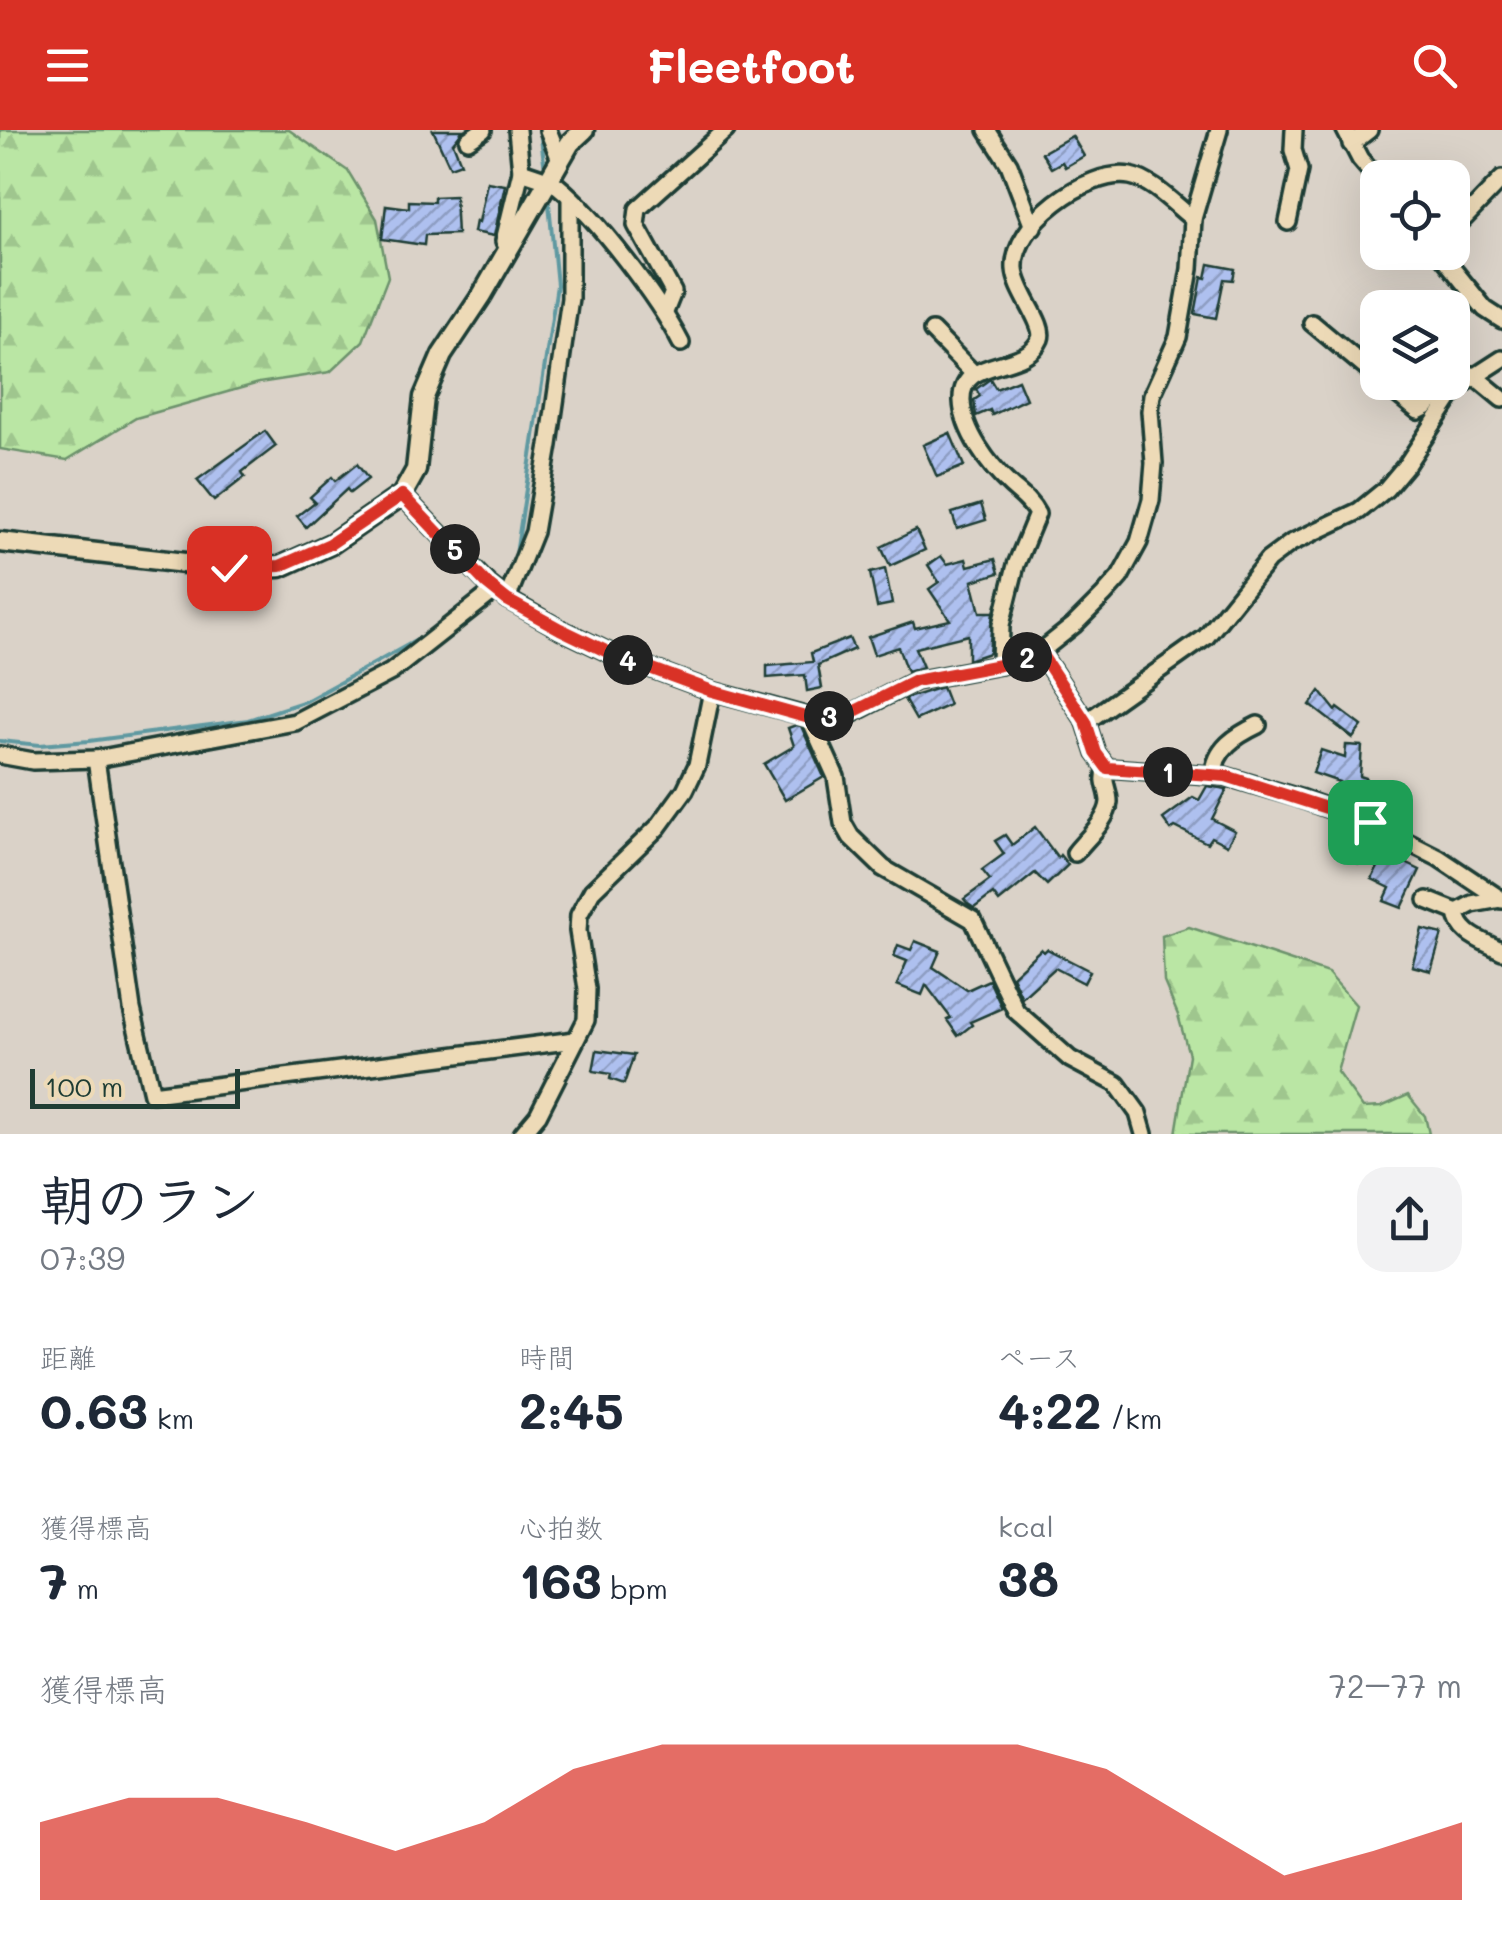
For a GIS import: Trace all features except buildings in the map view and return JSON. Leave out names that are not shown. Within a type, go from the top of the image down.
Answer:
[{"type":"street","points":[[468,140],[483,130]]},
{"type":"street","points":[[508,249],[504,240],[522,170],[517,130]]},
{"type":"street","points":[[548,130],[560,160]]},
{"type":"street","points":[[0,542],[229,568],[280,566],[330,544],[402,495],[416,470],[424,397],[442,355],[570,143],[584,130]]},
{"type":"street","points":[[665,312],[673,292],[634,216],[726,130]]},
{"type":"street","points":[[987,130],[1009,164],[1033,227]]},
{"type":"street","points":[[402,495],[501,595],[612,654],[712,691],[809,718],[849,714],[915,681],[1000,665],[1040,652],[1104,595],[1120,577],[1139,542],[1154,463],[1152,395],[1178,337],[1190,269],[1193,219],[1219,130]]},
{"type":"street","points":[[1288,222],[1299,170],[1293,150],[1294,130]]},
{"type":"street","points":[[1364,160],[1348,137],[1369,130]]},
{"type":"street","points":[[522,170],[547,180],[570,200],[665,312],[681,343]]},
{"type":"street","points":[[1000,665],[1001,624],[1016,566],[1036,514],[1032,504],[998,472],[970,432],[961,396],[974,374],[1026,354],[1041,338],[1041,327],[1023,299],[1015,273],[1018,251],[1033,227],[1077,187],[1114,176],[1139,179],[1193,219]]},
{"type":"street","points":[[1470,212],[1502,179]]},
{"type":"street","points":[[0,755],[34,761],[96,759],[295,722],[391,672],[501,595],[534,532],[570,298],[570,200]]},
{"type":"street","points":[[1453,270],[1485,309],[1502,320]]},
{"type":"street","points":[[1312,323],[1360,363]]},
{"type":"street","points":[[932,331],[974,374]]},
{"type":"street","points":[[1470,374],[1502,359]]},
{"type":"street","points":[[1470,380],[1502,398]]},
{"type":"street","points":[[1405,400],[1418,411],[1429,400]]},
{"type":"street","points":[[1086,722],[1206,637],[1268,560],[1291,543],[1359,510],[1386,489],[1449,400]]},
{"type":"street","points":[[1040,652],[1086,722],[1096,753],[1107,768]]},
{"type":"street","points":[[522,1134],[538,1115],[586,1020],[580,915],[592,891],[658,827],[685,790],[697,765],[712,691]]},
{"type":"street","points":[[809,718],[836,777],[843,823],[851,837],[883,868],[973,920],[1016,1010],[1070,1059],[1116,1084],[1138,1113],[1144,1134]]},
{"type":"street","points":[[1214,775],[1221,752],[1236,736],[1258,724]]},
{"type":"street","points":[[96,759],[132,1009],[152,1094],[575,1040]]},
{"type":"street","points":[[1107,768],[1214,775],[1300,798],[1372,824],[1439,858],[1501,899]]},
{"type":"street","points":[[1075,853],[1106,812],[1107,768]]},
{"type":"street","points":[[1361,854],[1372,824]]},
{"type":"street","points":[[1458,912],[1472,904],[1501,899]]},
{"type":"street","points":[[1427,900],[1458,912]]},
{"type":"street","points":[[1458,912],[1459,925],[1466,932],[1502,951]]},
{"type":"green space","points":[[0,130],[289,130],[348,171],[377,219],[388,277],[363,341],[330,372],[259,383],[136,418],[67,460],[0,449]]},
{"type":"green space","points":[[1189,927],[1328,973],[1356,1005],[1337,1072],[1363,1108],[1381,1107],[1408,1095],[1425,1116],[1429,1134],[1176,1134],[1189,1055],[1164,982],[1162,936]]},
{"type":"waterway","points":[[540,130],[545,170]]},
{"type":"waterway","points":[[515,561],[557,285],[548,194]]},
{"type":"waterway","points":[[0,741],[40,745],[89,741],[248,720],[306,701],[426,635]]},
{"type":"route","points":[[229,568],[280,566],[330,544],[402,495],[447,538],[464,562],[507,600],[612,654],[712,691],[809,718],[849,714],[915,681],[1000,665],[1040,652],[1086,722],[1096,753],[1107,768],[1226,776],[1370,822]]}]
